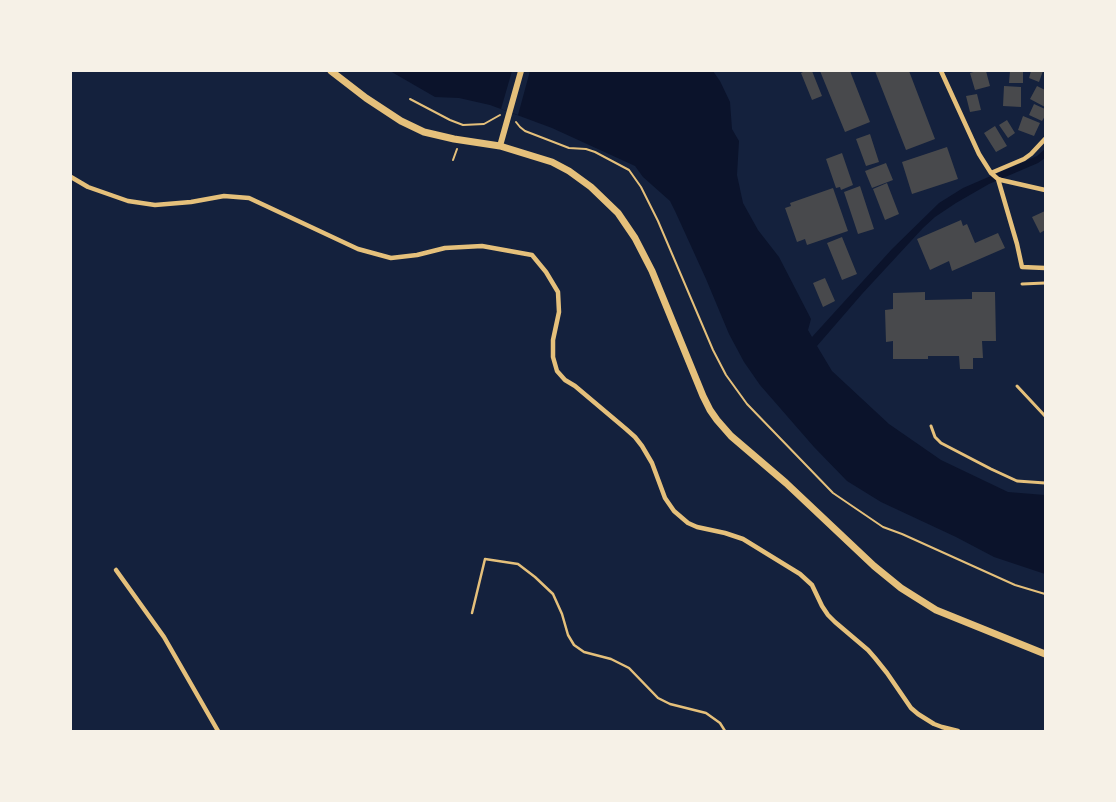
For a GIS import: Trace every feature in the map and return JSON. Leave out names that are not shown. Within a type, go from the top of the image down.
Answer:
[{"type":"main road","points":[[331,71],[387,113],[424,132],[500,146],[552,162],[569,171],[591,187],[618,213],[635,238],[652,271],[695,379],[710,410],[716,420],[731,436],[786,483],[874,566],[901,588],[936,610],[1045,654]]},
{"type":"main road","points":[[500,146],[506,112],[521,71]]},
{"type":"street","points":[[941,71],[979,154],[991,173],[998,179],[1045,190]]},
{"type":"street","points":[[991,173],[1024,159],[1045,139]]},
{"type":"street","points":[[71,177],[88,188],[128,201],[155,205],[191,202],[224,196],[249,198],[358,249],[391,258],[417,255],[445,248],[482,246],[532,255],[546,272],[558,292],[559,312],[553,357],[557,371],[565,380],[575,386],[635,437],[647,454],[665,498],[674,512],[697,527],[743,539],[800,574],[812,585],[828,615],[868,650],[911,708],[934,724],[958,731]]},
{"type":"street","points":[[998,179],[1022,267],[1045,268]]},
{"type":"street","points":[[1022,284],[1045,284]]},
{"type":"street","points":[[1017,386],[1045,416]]},
{"type":"street","points":[[931,426],[940,443],[991,470],[1017,481],[1045,483]]},
{"type":"street","points":[[116,570],[164,637],[218,731]]},
{"type":"lane","points":[[472,613],[485,559],[518,564],[553,594],[562,614],[568,635],[574,645],[584,652],[611,659],[629,668],[658,698],[670,704],[706,713],[720,723],[725,731]]},
{"type":"path","points":[[410,99],[463,125],[484,124],[506,112]]},
{"type":"path","points":[[515,118],[517,124],[525,131],[569,148],[595,152],[629,170],[641,187],[658,221],[713,350],[726,375],[747,404],[833,493],[882,527],[902,534],[1015,585],[1045,594]]},
{"type":"water","points":[[390,71],[713,71],[730,102],[732,129],[739,141],[737,175],[743,203],[758,230],[779,257],[811,319],[808,330],[812,337],[892,249],[939,203],[963,188],[1037,156],[1045,149],[1045,158],[1038,163],[989,184],[935,217],[862,294],[817,346],[832,371],[889,424],[941,460],[1008,492],[1045,495],[1045,574],[994,557],[881,502],[847,481],[814,447],[760,385],[744,362],[729,334],[670,201],[643,177],[635,166],[552,128],[490,105],[459,98],[435,97]]},
{"type":"pier","points":[[512,71],[530,71],[518,115],[501,109]]},
{"type":"building","points":[[812,71],[822,96],[812,100],[801,73]]},
{"type":"building","points":[[820,71],[850,71],[870,122],[845,132]]},
{"type":"building","points":[[875,71],[909,71],[935,139],[906,150]]},
{"type":"building","points":[[986,71],[990,86],[975,90],[970,73]]},
{"type":"building","points":[[1010,71],[1023,71],[1023,83],[1009,83]]},
{"type":"building","points":[[1031,71],[1043,71],[1039,82],[1029,78]]},
{"type":"building","points":[[1004,86],[1021,87],[1021,107],[1003,106]]},
{"type":"building","points":[[1037,86],[1045,90],[1045,107],[1030,99]]},
{"type":"building","points":[[977,94],[981,110],[970,112],[966,96]]},
{"type":"building","points":[[1034,104],[1045,109],[1045,116],[1042,121],[1029,115]]},
{"type":"building","points":[[1023,116],[1040,123],[1034,136],[1018,130]]},
{"type":"building","points":[[1007,120],[1015,133],[1008,138],[999,125]]},
{"type":"building","points":[[995,126],[1007,146],[996,152],[984,133]]},
{"type":"building","points":[[870,134],[879,162],[866,166],[856,139]]},
{"type":"building","points":[[947,147],[958,179],[912,194],[902,162]]},
{"type":"building","points":[[842,153],[853,185],[841,190],[840,187],[836,188],[826,159]]},
{"type":"building","points":[[886,163],[893,180],[872,188],[865,171]]},
{"type":"building","points":[[887,183],[899,214],[885,220],[873,189]]},
{"type":"building","points":[[860,186],[874,229],[858,234],[844,192]]},
{"type":"building","points":[[833,188],[848,231],[807,245],[805,239],[797,242],[785,208],[791,206],[790,203]]},
{"type":"building","points":[[1045,211],[1045,230],[1040,233],[1032,217]]},
{"type":"building","points":[[961,220],[963,226],[967,224],[975,243],[998,233],[1005,248],[952,271],[949,261],[930,270],[917,239]]},
{"type":"building","points":[[842,237],[857,274],[842,280],[827,243]]},
{"type":"building","points":[[825,278],[835,301],[823,307],[813,283]]},
{"type":"building","points":[[925,292],[925,300],[972,299],[972,292],[995,292],[996,341],[982,341],[983,358],[973,358],[973,369],[960,369],[959,356],[928,356],[928,359],[893,359],[893,341],[886,342],[885,310],[893,309],[893,293]]}]
